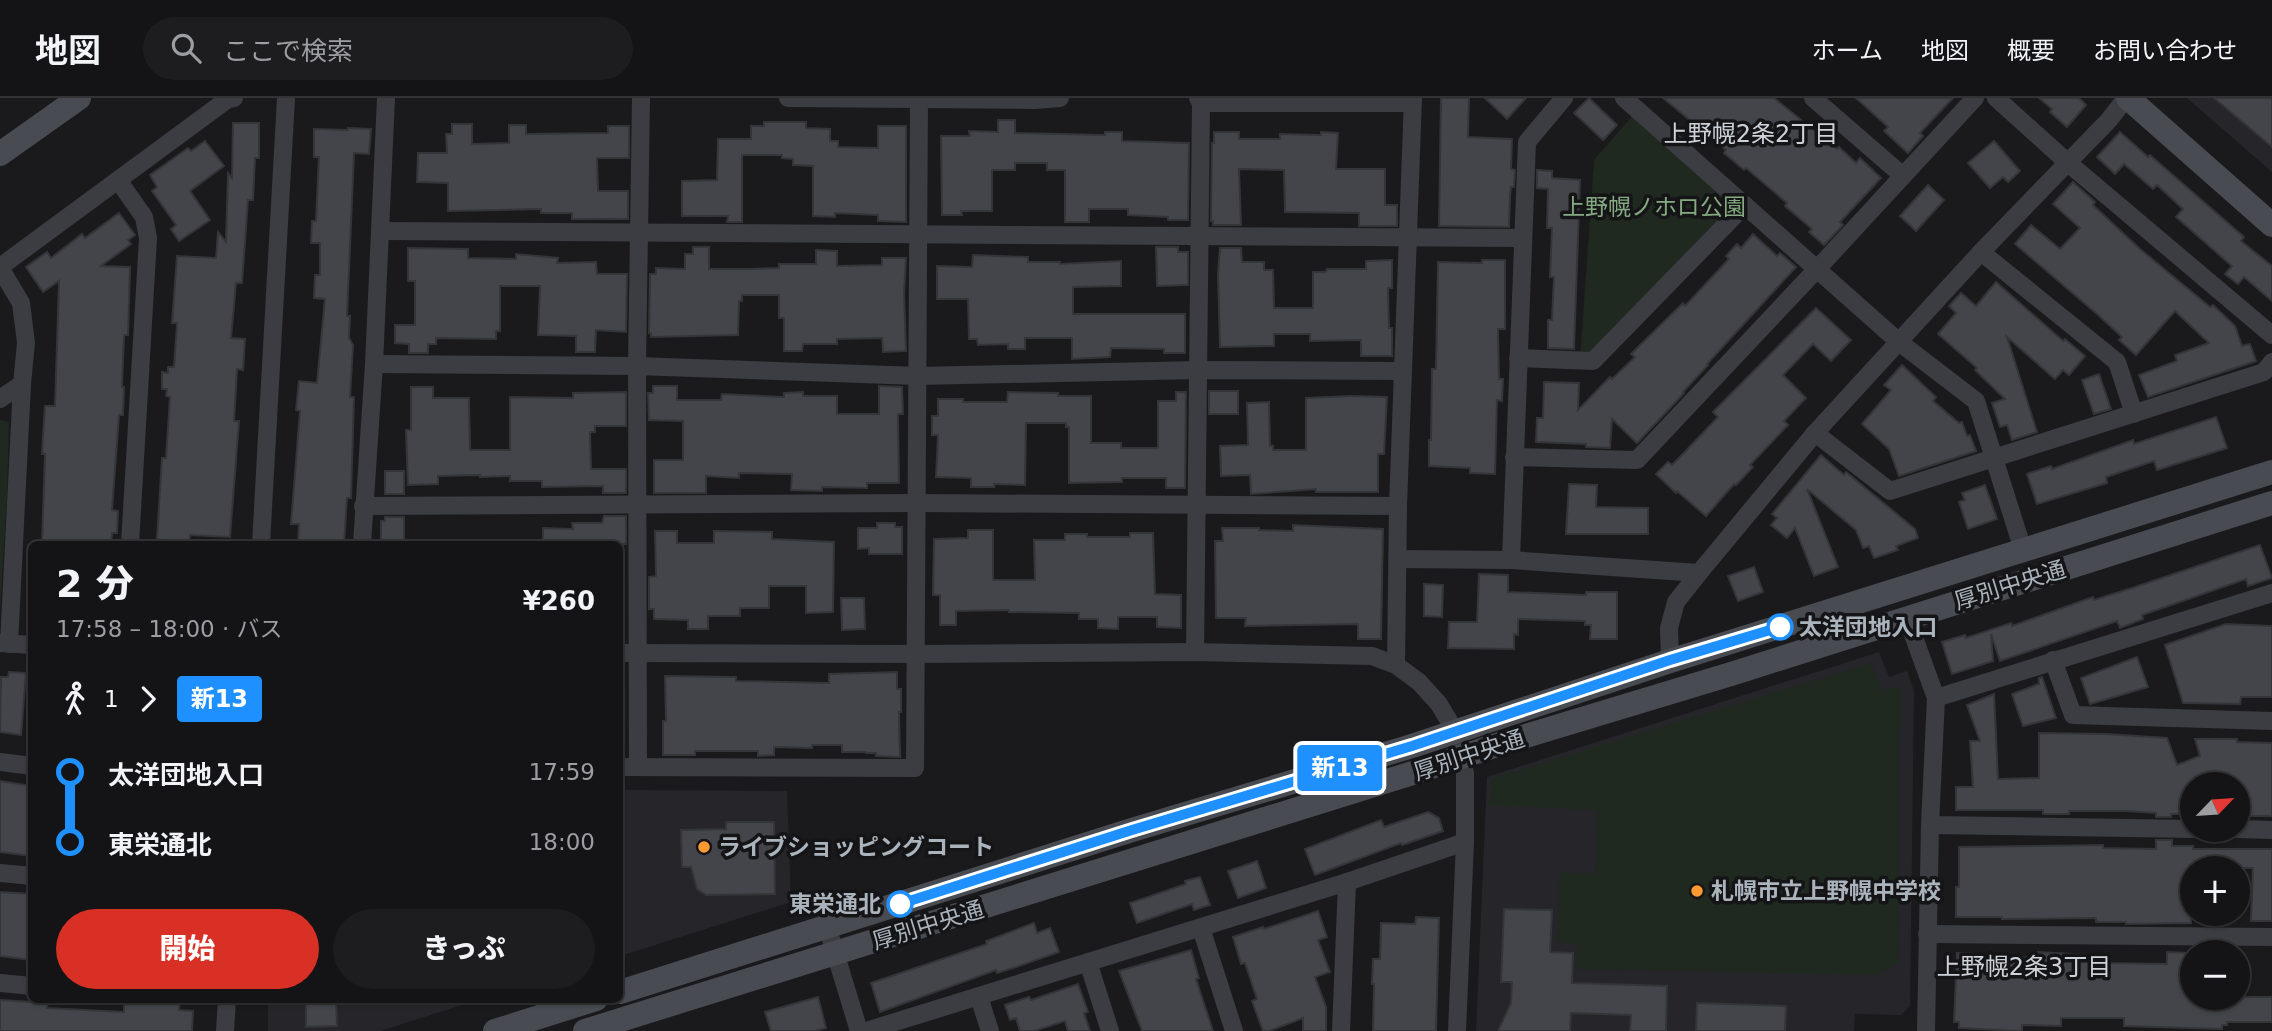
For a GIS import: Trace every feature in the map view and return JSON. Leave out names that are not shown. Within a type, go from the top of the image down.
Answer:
[{"type":"main road","points":[[0,154],[79,98]]},
{"type":"main road","points":[[2127,98],[2272,225]]},
{"type":"main road","name":"厚別中央通","points":[[623,991],[1455,732],[1670,660],[2272,472]]},
{"type":"main road","name":"厚別中央通","points":[[585,1031],[2272,503]]},
{"type":"main road","points":[[495,1031],[583,1003]]},
{"type":"street","points":[[28,645],[4,644],[26,343],[21,303],[0,268],[228,99],[233,98]]},
{"type":"street","points":[[261,541],[286,98]]},
{"type":"street","points":[[362,541],[374,364],[386,98]]},
{"type":"street","points":[[638,767],[637,366],[641,98]]},
{"type":"street","points":[[788,98],[1060,98]]},
{"type":"street","points":[[1511,560],[1527,142],[1564,98]]},
{"type":"street","points":[[1624,98],[1899,342],[1976,401],[2023,550]]},
{"type":"street","points":[[1813,98],[1903,176]]},
{"type":"street","points":[[1514,457],[1637,460],[1975,98]]},
{"type":"street","points":[[1996,98],[2067,162],[2272,335]]},
{"type":"street","points":[[1670,660],[1669,628],[1676,602],[1699,573],[1815,433],[2127,98]]},
{"type":"street","points":[[623,767],[915,768],[919,100]]},
{"type":"street","points":[[1195,652],[1199,101],[1413,100],[1398,506],[1396,665]]},
{"type":"street","points":[[118,180],[144,217],[148,238],[130,541]]},
{"type":"street","points":[[1518,358],[1593,361],[1745,205]]},
{"type":"street","points":[[380,231],[1523,238]]},
{"type":"street","points":[[1981,252],[2117,362],[2134,414]]},
{"type":"street","points":[[1815,433],[1890,491],[2264,372],[2272,362]]},
{"type":"street","points":[[374,364],[637,366],[918,376],[1198,370],[1403,371]]},
{"type":"street","points":[[0,399],[22,384]]},
{"type":"street","points":[[363,506],[917,503],[1398,506]]},
{"type":"street","points":[[1398,559],[1511,560],[1699,573]]},
{"type":"street","points":[[1937,698],[2272,593]]},
{"type":"street","points":[[1907,618],[1937,698],[1930,825],[1926,1031]]},
{"type":"street","points":[[623,653],[1195,652],[1372,656],[1396,665],[1419,682],[1439,704],[1455,732],[1465,774],[1465,842],[1457,1031]]},
{"type":"street","points":[[2053,660],[2073,715],[2272,721]]},
{"type":"street","points":[[0,762],[28,765]]},
{"type":"street","points":[[1930,825],[2180,829]]},
{"type":"street","points":[[2250,829],[2272,830]]},
{"type":"street","points":[[866,1031],[1201,928],[1465,842]]},
{"type":"street","points":[[0,873],[28,876]]},
{"type":"street","points":[[1341,1031],[1346,882]]},
{"type":"street","points":[[827,926],[859,1031]]},
{"type":"street","points":[[1201,928],[1234,1031]]},
{"type":"street","points":[[1927,934],[2272,937]]},
{"type":"street","points":[[1088,962],[1110,1031]]},
{"type":"street","points":[[0,983],[28,986]]},
{"type":"street","points":[[979,998],[990,1031]]},
{"type":"street","points":[[225,1031],[227,1003]]},
{"type":"shaded area","points":[[2187,98],[2272,98],[2272,172]]},
{"type":"shaded area","name":"札幌市立上野幌中学校","points":[[1879,652],[1889,677],[1907,671],[1914,691],[1910,1006],[1901,1015],[1855,1014],[1854,1031],[1476,1031],[1487,777]]},
{"type":"shaded area","name":"ライブショッピングコート","points":[[623,790],[787,791],[791,902],[623,955]]},
{"type":"shaded area","points":[[268,1003],[468,1003],[380,1031],[268,1031]]},
{"type":"green space","name":"上野幌ノホロ公園","points":[[1638,110],[1745,205],[1593,361],[1580,361],[1594,160]]},
{"type":"green space","points":[[0,420],[9,422],[0,612]]},
{"type":"green space","name":"札幌市立上野幌中学校","points":[[1871,663],[1882,691],[1900,686],[1898,964],[1875,975],[1577,969],[1578,944],[1556,942],[1560,872],[1595,874],[1597,810],[1490,805],[1491,779]]},
{"type":"building","points":[[1441,98],[1469,98],[1468,137],[1512,139],[1511,169],[1515,170],[1514,187],[1511,187],[1510,196],[1509,227],[1439,226]]},
{"type":"building","points":[[1485,98],[1526,98],[1507,119]]},
{"type":"building","points":[[1589,98],[1617,125],[1603,140],[1574,113]]},
{"type":"building","points":[[1663,98],[1774,98],[1856,163],[1860,158],[1881,178],[1840,222],[1843,225],[1824,245],[1809,232],[1812,229],[1785,206],[1787,203],[1746,168],[1744,170],[1724,153],[1726,150]]},
{"type":"building","points":[[1856,98],[1953,98],[1920,133],[1923,136],[1908,153],[1884,131],[1888,127]]},
{"type":"building","points":[[2039,98],[2079,98],[2086,105],[2067,127]]},
{"type":"building","points":[[2214,98],[2272,98],[2272,147]]},
{"type":"building","points":[[998,120],[1015,120],[1015,133],[1105,135],[1105,132],[1122,132],[1122,141],[1189,143],[1188,220],[1128,215],[1128,209],[1089,209],[1089,222],[1065,222],[1065,170],[1047,170],[1047,163],[1015,163],[1015,170],[992,170],[992,211],[961,211],[962,215],[942,215],[941,136],[970,136],[969,131],[998,132]]},
{"type":"building","points":[[764,122],[806,122],[806,128],[830,129],[830,141],[838,141],[838,147],[878,148],[878,126],[906,126],[906,222],[878,221],[878,215],[835,213],[835,217],[813,216],[813,166],[793,165],[793,159],[782,158],[782,155],[742,155],[742,222],[727,222],[728,216],[682,216],[682,181],[717,180],[718,139],[751,139],[751,126],[764,126]]},
{"type":"building","points":[[233,123],[259,123],[259,158],[255,158],[253,200],[248,200],[242,283],[236,283],[231,338],[245,339],[243,370],[237,369],[234,421],[239,421],[230,537],[190,535],[189,541],[163,541],[157,539],[162,458],[166,458],[170,397],[166,396],[167,389],[162,389],[162,372],[168,373],[168,367],[174,367],[177,323],[172,323],[177,256],[216,258],[218,232],[226,242],[228,173],[232,178]]},
{"type":"building","points":[[452,124],[472,124],[472,144],[509,143],[509,125],[526,125],[526,134],[608,133],[608,126],[629,126],[629,158],[597,158],[598,191],[628,191],[628,219],[572,219],[572,213],[541,213],[541,209],[448,211],[448,183],[417,182],[418,153],[447,153],[446,134],[452,134]]},
{"type":"building","points":[[314,129],[371,129],[369,154],[354,153],[347,316],[350,316],[349,338],[353,345],[350,397],[354,397],[351,498],[347,498],[344,541],[298,541],[299,524],[291,524],[300,411],[296,410],[299,381],[317,383],[325,299],[314,298],[315,275],[320,275],[320,243],[311,243],[312,221],[316,221],[319,157],[314,157]]},
{"type":"building","points":[[1214,132],[1239,132],[1239,139],[1280,139],[1280,134],[1338,133],[1336,169],[1385,169],[1385,205],[1397,205],[1397,226],[1359,226],[1359,213],[1285,212],[1284,170],[1239,169],[1241,225],[1213,225]]},
{"type":"building","points":[[2120,132],[2244,237],[2241,241],[2272,266],[2272,301],[2244,277],[2238,284],[2225,274],[2232,266],[2176,217],[2183,209],[2157,185],[2153,189],[2124,164],[2115,174],[2097,157]]},
{"type":"building","points":[[205,141],[224,166],[190,191],[210,220],[179,241],[171,229],[176,225],[152,191],[157,187],[150,175],[188,148],[191,151]]},
{"type":"building","points":[[1994,141],[2020,171],[2008,182],[2003,177],[1990,188],[1968,163]]},
{"type":"building","points":[[1537,170],[1552,171],[1552,178],[1580,180],[1574,349],[1548,348],[1548,320],[1552,320],[1554,277],[1550,277],[1552,228],[1547,228],[1548,189],[1537,188]]},
{"type":"building","points":[[2073,182],[2095,202],[2093,205],[2140,249],[2210,307],[2213,305],[2235,326],[2242,346],[2250,344],[2256,361],[2148,397],[2139,375],[2177,361],[2175,355],[2209,343],[2175,311],[2136,355],[2119,340],[2122,337],[2097,314],[2015,244],[2031,225],[2060,249],[2080,228],[2053,204]]},
{"type":"building","points":[[1928,185],[1944,200],[1916,231],[1900,216]]},
{"type":"building","points":[[119,213],[135,235],[128,240],[131,244],[101,266],[130,267],[128,335],[124,335],[123,415],[119,415],[112,510],[118,511],[117,533],[112,533],[111,541],[42,541],[45,406],[55,406],[59,281],[43,292],[26,267],[47,252],[51,258],[82,234],[85,238]]},
{"type":"building","points":[[1753,234],[1777,256],[1780,253],[1796,267],[1637,443],[1612,419],[1610,448],[1536,442],[1537,418],[1543,418],[1544,382],[1579,383],[1578,410],[1610,377],[1612,379],[1635,357],[1631,354],[1683,303],[1685,306],[1729,259],[1726,256],[1737,244],[1741,248]]},
{"type":"building","points":[[693,247],[709,247],[709,269],[779,268],[779,264],[816,264],[816,250],[837,251],[837,266],[882,265],[882,258],[906,258],[906,351],[883,352],[882,338],[837,339],[837,344],[803,344],[802,351],[784,351],[784,318],[779,318],[779,295],[742,295],[742,301],[739,301],[738,335],[651,337],[650,274],[656,274],[656,268],[685,269],[685,254],[693,254]]},
{"type":"building","points":[[1156,247],[1178,247],[1178,252],[1188,252],[1188,285],[1157,286]]},
{"type":"building","points":[[408,248],[468,249],[468,258],[516,259],[516,254],[558,258],[557,263],[596,262],[597,274],[627,274],[626,332],[596,330],[595,352],[576,352],[576,336],[538,335],[540,286],[500,286],[500,331],[496,331],[496,339],[436,338],[436,344],[428,344],[428,353],[409,353],[409,344],[395,343],[395,325],[415,325],[415,281],[408,281]]},
{"type":"building","points":[[1220,248],[1241,248],[1242,262],[1264,262],[1264,270],[1273,270],[1274,308],[1313,308],[1313,272],[1326,272],[1327,269],[1366,269],[1366,261],[1392,260],[1392,288],[1388,288],[1392,356],[1361,356],[1361,340],[1310,341],[1310,334],[1274,334],[1274,346],[1220,347]]},
{"type":"building","points":[[973,255],[1028,257],[1028,262],[1060,264],[1121,261],[1121,286],[1073,287],[1073,314],[1185,314],[1185,353],[1164,353],[1164,349],[1111,348],[1110,357],[1072,359],[1072,338],[1025,338],[1025,349],[1008,349],[1008,344],[978,345],[977,339],[969,339],[968,299],[937,299],[937,266],[972,267]]},
{"type":"building","points":[[1482,260],[1505,260],[1505,329],[1498,329],[1499,379],[1503,379],[1502,401],[1497,400],[1495,474],[1470,473],[1470,468],[1429,466],[1432,369],[1436,369],[1438,262],[1482,263]]},
{"type":"building","points":[[1996,282],[2063,341],[2065,339],[2085,356],[2069,375],[2063,370],[2055,379],[2007,337],[2037,432],[2012,440],[2007,425],[2000,427],[1992,403],[2005,399],[1975,370],[1977,368],[1938,334],[1956,313],[1949,306],[1961,293],[1976,306]]},
{"type":"building","points":[[1816,308],[1851,340],[1831,361],[1813,344],[1783,375],[1806,398],[1784,421],[1788,425],[1750,465],[1753,467],[1706,516],[1656,474],[1668,462],[1672,465],[1679,458],[1718,417],[1713,412]]},
{"type":"building","points":[[1902,365],[1936,397],[1933,401],[1959,423],[1962,422],[1976,451],[1899,476],[1889,449],[1862,424],[1891,390],[1884,385]]},
{"type":"building","points":[[2099,374],[2111,409],[2094,414],[2082,380]]},
{"type":"building","points":[[653,386],[677,386],[677,400],[721,400],[722,394],[784,397],[784,393],[803,392],[803,396],[837,396],[837,414],[879,414],[879,386],[902,387],[903,414],[898,414],[899,483],[867,483],[867,488],[822,487],[822,491],[791,490],[792,474],[739,473],[739,478],[706,476],[706,493],[654,493],[654,460],[683,460],[683,421],[649,420],[648,393],[653,393]]},
{"type":"building","points":[[411,387],[433,387],[433,398],[469,398],[470,450],[510,450],[510,397],[573,398],[573,393],[626,392],[626,426],[595,426],[595,432],[590,432],[591,469],[626,469],[626,493],[603,493],[603,486],[542,487],[542,481],[510,481],[510,476],[438,476],[438,484],[408,485],[406,430],[411,430]]},
{"type":"building","points":[[1209,391],[1238,391],[1238,414],[1209,414]]},
{"type":"building","points":[[1008,392],[1091,396],[1091,443],[1121,443],[1121,448],[1158,448],[1158,401],[1176,401],[1176,392],[1186,392],[1185,488],[1166,488],[1166,478],[1122,478],[1122,482],[1069,483],[1069,427],[1066,427],[1066,423],[1026,423],[1025,485],[994,484],[994,487],[971,487],[971,478],[936,477],[938,435],[932,435],[932,416],[938,416],[938,399],[1007,402]]},
{"type":"building","points":[[1387,397],[1384,454],[1378,454],[1378,492],[1316,492],[1316,489],[1251,494],[1250,475],[1221,476],[1220,446],[1248,445],[1247,403],[1269,402],[1270,446],[1273,446],[1273,450],[1306,450],[1306,398]]},
{"type":"building","points":[[2216,417],[2227,448],[2157,470],[2154,461],[2106,477],[2107,483],[2037,504],[2027,474],[2051,466],[2052,469],[2133,440],[2134,444]]},
{"type":"building","points":[[1821,455],[1844,475],[1846,472],[1915,529],[1918,538],[1896,546],[1898,550],[1874,558],[1869,546],[1863,548],[1856,530],[1807,489],[1838,567],[1814,576],[1795,528],[1787,538],[1771,525],[1777,518],[1772,514]]},
{"type":"building","points":[[385,471],[404,471],[404,494],[385,494]]},
{"type":"building","points":[[1569,484],[1597,485],[1596,507],[1648,508],[1648,534],[1566,534]]},
{"type":"building","points":[[1985,485],[1997,519],[1968,529],[1959,502],[1965,500],[1962,493]]},
{"type":"building","points":[[604,516],[626,516],[626,544],[623,544],[623,541],[543,541],[543,528],[573,529],[572,523],[602,523]]},
{"type":"building","points":[[385,517],[404,517],[404,541],[381,541],[381,521],[385,521]]},
{"type":"building","points":[[877,523],[895,523],[895,527],[902,527],[902,554],[869,554],[869,548],[858,549],[858,528],[877,528]]},
{"type":"building","points":[[1293,525],[1383,529],[1381,639],[1358,639],[1358,624],[1245,626],[1246,618],[1216,618],[1215,541],[1223,541],[1222,528],[1293,531]]},
{"type":"building","points":[[968,530],[993,530],[993,580],[1035,580],[1034,540],[1065,540],[1065,534],[1130,537],[1130,533],[1153,533],[1155,594],[1181,595],[1181,628],[1157,627],[1157,617],[1118,617],[1118,629],[1098,628],[1098,619],[1079,619],[1079,613],[1009,610],[956,611],[956,625],[940,625],[940,595],[933,595],[934,539],[968,538]]},
{"type":"building","points":[[655,531],[677,531],[677,543],[714,543],[714,531],[772,532],[772,539],[834,542],[833,612],[806,613],[806,586],[769,586],[769,608],[740,608],[740,616],[708,616],[708,629],[688,629],[688,620],[654,619],[654,609],[649,609],[649,577],[656,576]]},
{"type":"building","points":[[2260,545],[2272,578],[2248,586],[2246,579],[2142,615],[2143,619],[2120,628],[2117,621],[2000,661],[1991,634],[1993,661],[1952,674],[1942,642],[1965,635],[1966,638],[2011,623],[2012,626],[2093,597],[2094,600]]},
{"type":"building","points":[[1754,567],[1763,592],[1738,601],[1728,576]]},
{"type":"building","points":[[1479,574],[1508,575],[1508,592],[1586,595],[1586,592],[1617,592],[1617,639],[1590,639],[1591,625],[1585,625],[1585,621],[1518,619],[1518,635],[1514,634],[1514,649],[1448,648],[1449,622],[1477,622]]},
{"type":"building","points":[[1424,584],[1443,585],[1442,617],[1424,616]]},
{"type":"building","points":[[841,598],[864,598],[865,629],[842,630]]},
{"type":"building","points":[[2226,624],[2272,626],[2272,697],[2241,697],[2240,704],[2183,703],[2165,645]]},
{"type":"building","points":[[2137,657],[2148,687],[2090,704],[2081,678]]},
{"type":"building","points":[[9,672],[26,673],[21,735],[0,732],[1,677],[8,677]]},
{"type":"building","points":[[897,672],[897,689],[901,689],[900,757],[842,752],[842,745],[812,745],[812,748],[774,747],[774,755],[758,756],[758,751],[695,751],[695,755],[663,755],[663,721],[666,721],[665,676],[829,683],[829,674]]},
{"type":"building","points":[[2042,677],[2056,718],[2023,726],[2012,694],[2039,684],[2039,678]]},
{"type":"building","points":[[1994,694],[1998,779],[2039,778],[2039,733],[2167,738],[2177,765],[2200,756],[2195,739],[2237,739],[2237,742],[2272,743],[2272,816],[2250,816],[2250,772],[2180,772],[2180,814],[2171,814],[2171,817],[2126,811],[2043,814],[2043,810],[1956,810],[1956,787],[1973,787],[1970,741],[1980,741],[1967,705]]},
{"type":"building","points":[[0,781],[28,785],[28,856],[0,852]]},
{"type":"building","points":[[1428,812],[1439,818],[1443,831],[1402,845],[1401,843],[1315,875],[1305,849],[1381,820],[1384,827]]},
{"type":"building","points":[[726,822],[774,822],[775,894],[706,895],[697,889],[691,867],[682,867],[681,830],[726,829]]},
{"type":"building","points":[[2156,840],[2172,840],[2172,846],[2193,846],[2193,849],[2272,849],[2272,921],[2251,921],[2253,868],[2250,868],[2250,856],[2180,856],[2180,923],[2126,924],[2096,922],[2096,918],[1956,917],[1959,847],[2103,845],[2103,848],[2156,849]]},
{"type":"building","points":[[1257,861],[1266,888],[1238,898],[1228,871]]},
{"type":"building","points":[[1200,877],[1210,905],[1194,910],[1192,904],[1137,923],[1130,903]]},
{"type":"building","points":[[0,892],[28,894],[28,960],[0,956]]},
{"type":"building","points":[[1504,909],[1552,910],[1550,952],[1573,953],[1572,983],[1667,986],[1666,1031],[1630,1031],[1631,1015],[1571,1013],[1570,1031],[1498,1031],[1511,1003],[1512,982],[1501,982]]},
{"type":"building","points":[[1318,911],[1327,937],[1318,940],[1330,972],[1315,977],[1326,1007],[1326,1031],[1303,1031],[1303,1018],[1263,1031],[1252,1001],[1257,999],[1245,963],[1241,964],[1233,937]]},
{"type":"building","points":[[1416,917],[1439,918],[1436,1031],[1373,1031],[1373,959],[1380,959],[1381,923],[1415,924]]},
{"type":"building","points":[[1034,923],[1037,933],[1050,928],[1059,952],[997,973],[996,970],[880,1012],[871,983],[987,944],[986,941]]},
{"type":"building","points":[[1191,950],[1199,978],[1196,979],[1213,1031],[1142,1031],[1119,971]]},
{"type":"building","points":[[2038,952],[2107,956],[2106,963],[2167,964],[2167,952],[2180,953],[2180,1010],[2250,1010],[2250,997],[2272,997],[2272,1022],[2227,1022],[2227,1025],[2222,1025],[2222,1029],[2124,1026],[2124,1018],[2061,1018],[2061,1026],[2022,1025],[2022,1031],[1959,1028],[1959,1022],[1954,1022],[1957,953],[2038,958]]},
{"type":"building","points":[[1078,984],[1088,1012],[1084,1013],[1090,1031],[1068,1031],[1065,1021],[1034,1031],[1020,1031],[1016,1018],[1010,1020],[1005,1005],[1029,997],[1031,1000]]},
{"type":"building","points":[[818,997],[826,1028],[815,1031],[771,1031],[765,1012]]},
{"type":"building","points":[[0,1000],[48,1003],[47,1008],[124,1012],[124,1003],[180,1003],[179,1010],[193,1011],[192,1031],[0,1031]]},
{"type":"building","points":[[306,1003],[336,1003],[337,1026],[306,1027]]},
{"type":"building","points":[[1697,1003],[1786,1006],[1785,1031],[1696,1031]]},
{"type":"bus line","name":"新13","points":[[900,904],[1132,830],[1412,746],[1670,660],[1780,627]]},
{"type":"place","name":"太洋団地入口","points":[[1780,627]]},
{"type":"place","name":"ライブショッピングコート","points":[[704,847]]},
{"type":"place","name":"札幌市立上野幌中学校","points":[[1697,891]]},
{"type":"place","name":"東栄通北","points":[[900,904]]},
{"type":"district","name":"上野幌2条2丁目","points":[[1751,134]]},
{"type":"district","name":"上野幌2条3丁目","points":[[2024,967]]}]
